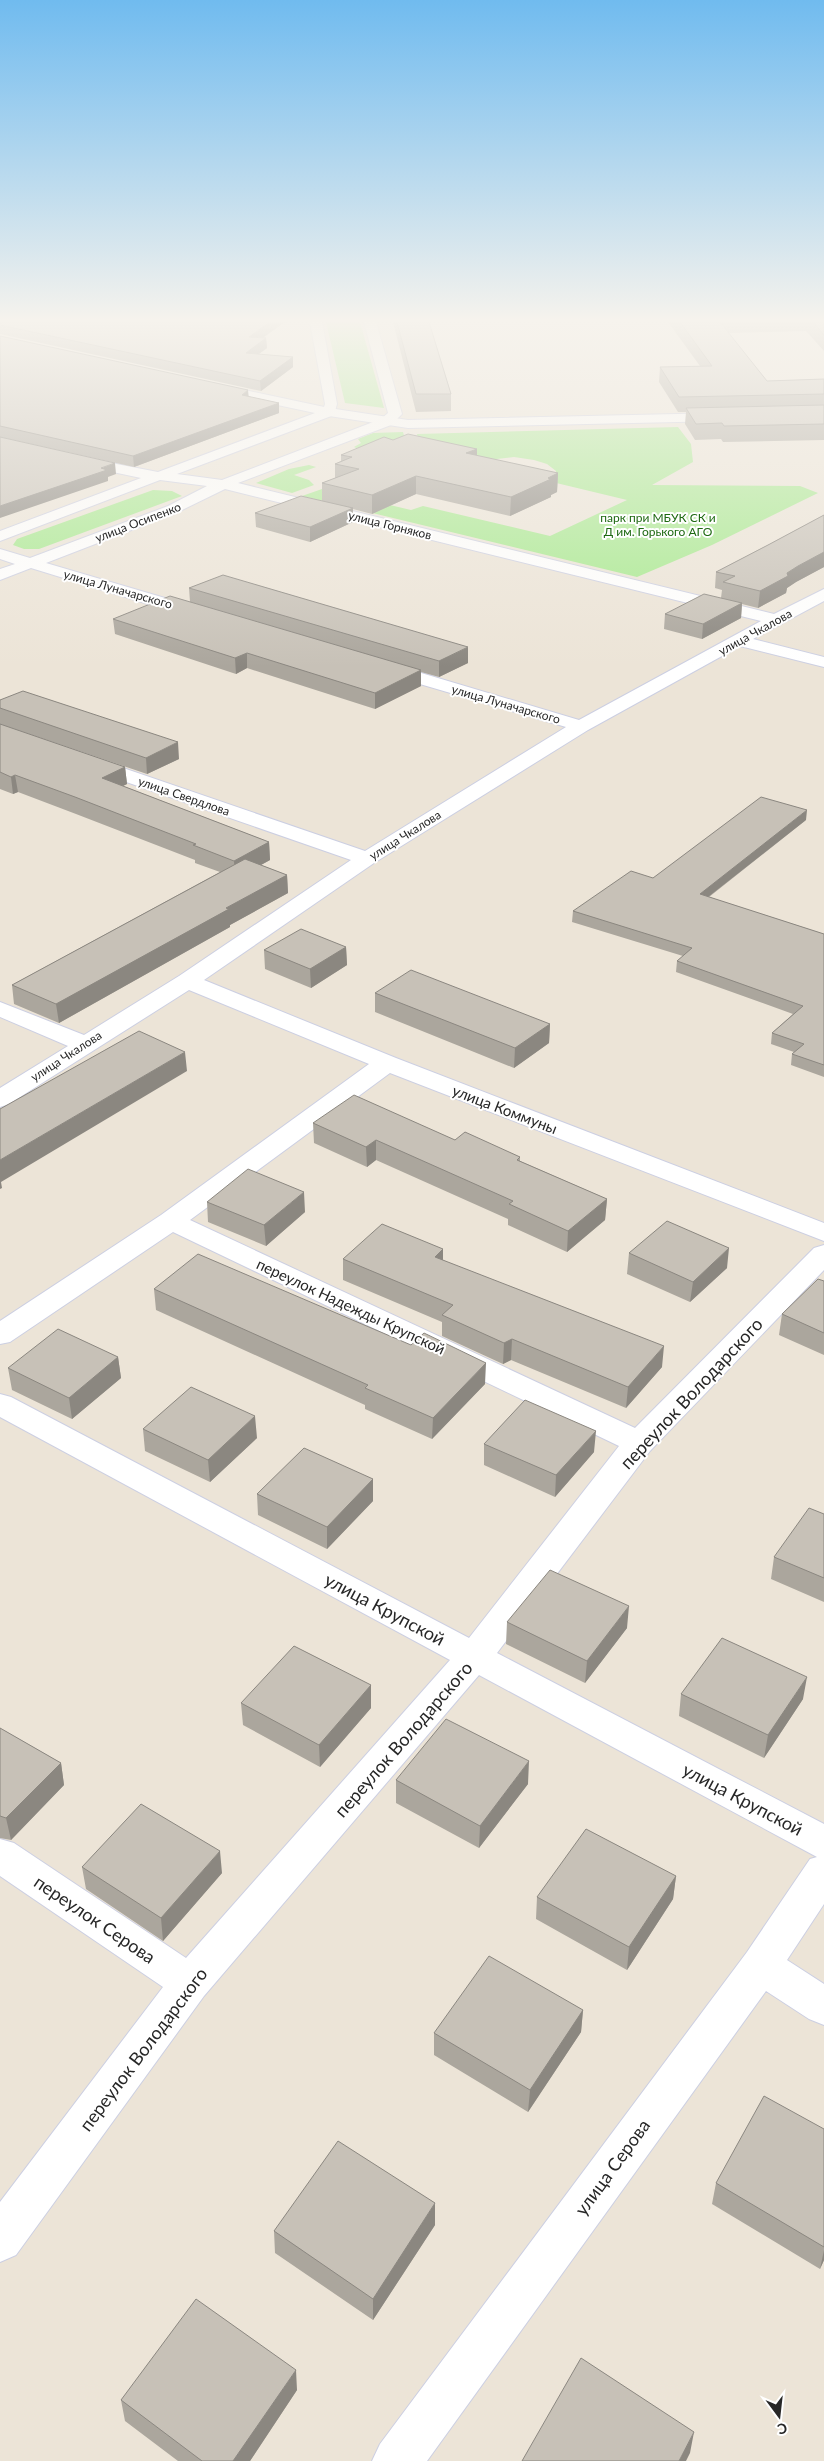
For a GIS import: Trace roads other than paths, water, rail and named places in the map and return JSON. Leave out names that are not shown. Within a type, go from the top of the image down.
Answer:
[{"type":"street","points":[[0,536],[261,437]]},
{"type":"street","name":"улица Осипенко","points":[[0,574],[173,509],[223,484],[347,437]]},
{"type":"street","name":"улица Горняков","points":[[67,458],[155,476],[223,484],[777,620]]},
{"type":"street","name":"улица Луначарского","points":[[0,554],[210,617]]},
{"type":"street","name":"улица Чкалова","points":[[0,1099],[84,1044],[187,981],[367,859],[581,726],[824,594]]},
{"type":"street","points":[[739,641],[824,662]]},
{"type":"street","name":"улица Луначарского","points":[[371,664],[581,726]]},
{"type":"street","name":"улица Свердлова","points":[[75,758],[367,859]]},
{"type":"street","name":"улица Коммуны","points":[[187,981],[387,1063],[824,1233]]},
{"type":"street","points":[[0,1009],[84,1044]]},
{"type":"street","points":[[0,1335],[171,1221],[387,1063]]},
{"type":"street","name":"переулок Надежды Крупской","points":[[171,1221],[639,1443]]},
{"type":"street","name":"переулок Володарского","points":[[0,2239],[190,1983],[474,1657],[639,1443],[824,1254]]},
{"type":"street","name":"улица Крупской","points":[[0,1404],[824,1843]]},
{"type":"street","name":"переулок Серова","points":[[0,1855],[190,1983]]},
{"type":"street","name":"улица Серова","points":[[397,2461],[761,1965],[824,1871]]},
{"type":"street","points":[[761,1965],[824,2006]]},
{"type":"park label","name":"парк при МБУК СК и Д им. Горького АГО","points":[[658,524]]}]
